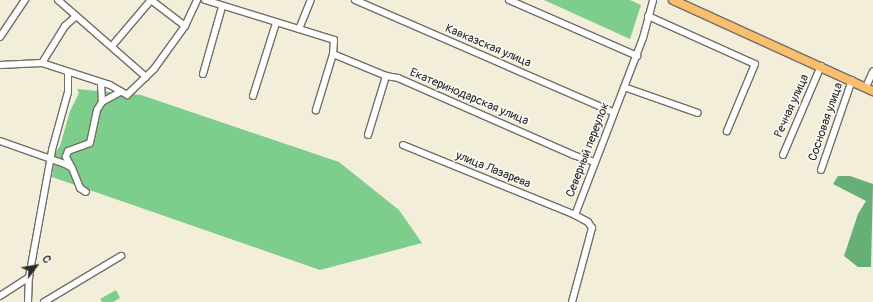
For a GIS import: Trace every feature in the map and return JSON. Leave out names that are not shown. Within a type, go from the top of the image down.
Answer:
[{"type":"main road","points":[[673,0],[870,89]]},
{"type":"street","points":[[0,37],[25,0]]},
{"type":"street","points":[[58,0],[146,77]]},
{"type":"street","points":[[112,46],[151,0],[185,26]]},
{"type":"street","points":[[102,102],[123,94],[146,77],[154,69],[185,26],[197,0]]},
{"type":"street","points":[[205,0],[222,7],[330,38],[335,42],[333,54],[316,110]]},
{"type":"street","points":[[299,29],[311,0]]},
{"type":"street","name":"Кавказская улица","points":[[355,0],[613,112]]},
{"type":"street","points":[[509,0],[637,56]]},
{"type":"street","name":"Северный переулок","points":[[572,302],[592,228],[575,215],[613,112],[637,56],[653,0]]},
{"type":"street","points":[[203,74],[222,7]]},
{"type":"street","points":[[42,63],[64,26],[76,16]]},
{"type":"street","points":[[648,16],[755,64],[727,131]]},
{"type":"street","points":[[253,96],[276,23]]},
{"type":"street","name":"Екатеринодарская улица","points":[[333,54],[386,76],[398,78],[574,155],[595,162]]},
{"type":"street","points":[[0,65],[42,63],[101,83],[123,94]]},
{"type":"street","name":"Речная улица","points":[[783,155],[821,66]]},
{"type":"street","points":[[870,89],[873,71]]},
{"type":"street","points":[[28,302],[29,277],[51,158],[68,92],[68,73]]},
{"type":"street","points":[[368,135],[386,76]]},
{"type":"street","name":"Сосновая улица","points":[[821,170],[852,80]]},
{"type":"street","points":[[60,162],[66,157],[73,147],[90,143],[97,110],[102,102],[101,83]]},
{"type":"street","points":[[624,87],[698,113]]},
{"type":"street","points":[[0,143],[51,158],[72,168]]},
{"type":"street","name":"улица Лазарева","points":[[403,145],[575,215]]},
{"type":"street","points":[[66,157],[80,188],[86,192]]},
{"type":"street","points":[[44,302],[121,256]]},
{"type":"street","points":[[0,296],[29,277]]},
{"type":"green space","points":[[544,0],[630,0],[641,5],[630,39]]},
{"type":"green space","points":[[77,89],[141,95],[339,162],[399,210],[422,243],[320,270],[52,177],[55,153],[60,146],[70,111],[79,93]]},
{"type":"green space","points":[[838,176],[850,176],[873,184],[871,267],[858,267],[844,256],[858,214],[866,201],[833,184]]},
{"type":"green space","points":[[116,290],[120,298],[113,302],[102,302],[100,299]]}]
